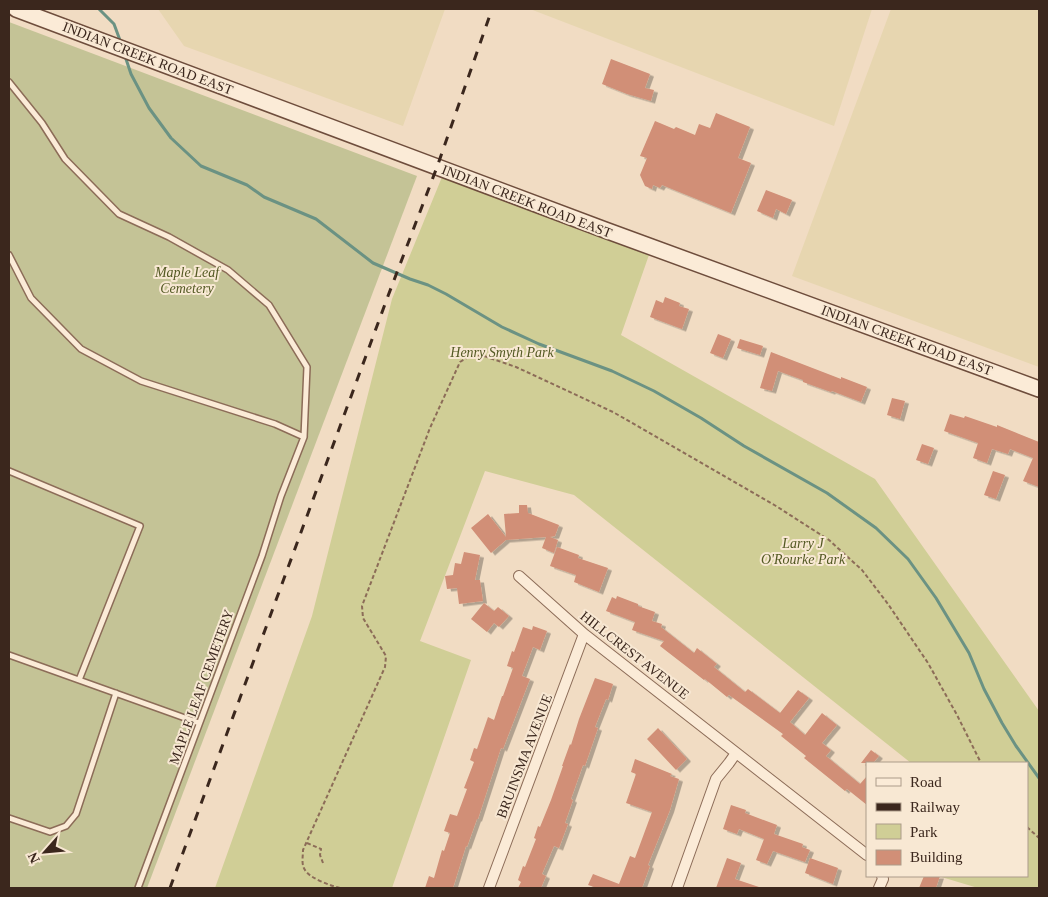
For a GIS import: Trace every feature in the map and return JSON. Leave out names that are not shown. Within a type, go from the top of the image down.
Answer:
[{"type":"main road","name":"INDIAN CREEK ROAD EAST","points":[[16,9],[605,230],[1039,389]]},
{"type":"street","name":"HILLCREST AVENUE","points":[[519,576],[584,634],[866,854]]},
{"type":"street","name":"BRUINSMA AVENUE","points":[[489,888],[584,634]]},
{"type":"street","points":[[677,888],[716,779],[736,753]]},
{"type":"lane","name":"MAPLE LEAF CEMETERY","points":[[9,82],[42,123],[65,159],[119,214],[169,237],[228,270],[269,305],[307,367],[304,437],[262,556],[138,888]]},
{"type":"lane","points":[[9,255],[31,298],[81,349],[141,381],[274,424],[304,437]]},
{"type":"lane","points":[[9,472],[140,526],[79,680]]},
{"type":"lane","points":[[9,655],[199,723]]},
{"type":"lane","points":[[9,818],[50,832],[66,826],[76,814],[116,693]]},
{"type":"path","points":[[340,888],[332,887],[305,871],[302,863],[303,850],[385,666],[386,656],[363,618],[362,606],[430,428],[460,362],[470,356],[484,356],[516,367],[613,412],[776,506],[828,540],[862,570],[893,612],[928,663],[980,762]]},
{"type":"path","points":[[1028,827],[1039,838]]},
{"type":"path","points":[[306,843],[321,849],[320,855],[323,863]]},
{"type":"shaded area","points":[[158,9],[445,9],[403,126],[184,46]]},
{"type":"shaded area","points":[[530,9],[872,9],[834,126]]},
{"type":"shaded area","points":[[891,9],[1039,9],[1039,367],[792,276]]},
{"type":"green space","name":"Maple Leaf Cemetery","points":[[9,22],[417,176],[147,888],[9,888]]},
{"type":"green space","name":"Henry Smyth Park","points":[[442,177],[650,252],[621,335],[875,479],[1039,711],[1039,888],[978,888],[941,877],[1028,877],[1028,762],[910,762],[574,495],[485,471],[420,641],[471,660],[392,888],[215,888],[312,616],[392,299]]},
{"type":"building","points":[[611,59],[650,74],[645,88],[654,90],[651,101],[602,84]]},
{"type":"building","points":[[716,113],[750,127],[738,158],[751,163],[731,213],[662,185],[660,188],[653,185],[652,189],[645,186],[640,175],[647,158],[640,156],[655,121],[695,135],[699,124],[710,128]]},
{"type":"building","points":[[766,190],[792,200],[786,214],[776,209],[773,218],[757,211]]},
{"type":"building","points":[[665,297],[680,303],[679,306],[689,309],[682,329],[650,317],[656,300],[663,303]]},
{"type":"building","points":[[718,334],[731,339],[723,358],[710,353]]},
{"type":"building","points":[[740,339],[763,346],[760,355],[737,348]]},
{"type":"building","points":[[771,352],[867,387],[861,402],[803,382],[803,380],[778,371],[772,391],[760,388]]},
{"type":"building","points":[[892,398],[905,401],[900,419],[887,415]]},
{"type":"building","points":[[950,414],[964,418],[965,416],[997,427],[997,425],[1039,442],[1039,487],[1023,481],[1033,458],[1010,449],[1008,454],[992,449],[987,463],[973,458],[978,443],[944,431]]},
{"type":"building","points":[[922,444],[934,448],[928,464],[916,460]]},
{"type":"building","points":[[993,471],[1005,475],[996,499],[984,495]]},
{"type":"building","points":[[519,505],[527,505],[528,513],[559,525],[555,536],[550,537],[558,540],[554,553],[542,548],[546,537],[506,540],[491,553],[471,528],[488,514],[506,537],[504,514],[519,513]]},
{"type":"building","points":[[557,547],[579,555],[578,558],[608,568],[599,592],[574,582],[576,575],[550,566]]},
{"type":"building","points":[[464,552],[480,555],[475,580],[480,580],[483,601],[459,604],[457,588],[447,589],[445,576],[453,575],[455,563],[461,564]]},
{"type":"building","points":[[617,596],[655,612],[652,621],[662,624],[661,627],[694,653],[697,648],[717,664],[714,667],[745,692],[748,689],[780,713],[798,690],[809,698],[790,722],[805,735],[822,713],[837,725],[822,743],[831,750],[826,756],[860,784],[866,777],[866,804],[847,789],[845,791],[804,758],[806,756],[781,736],[783,734],[729,695],[727,697],[660,646],[664,641],[632,630],[635,622],[606,611],[612,597],[616,599]]},
{"type":"building","points":[[484,603],[494,611],[498,607],[509,616],[499,627],[494,623],[487,632],[471,619]]},
{"type":"building","points":[[533,626],[547,631],[540,650],[533,647],[522,676],[530,679],[503,749],[501,748],[453,888],[425,888],[429,876],[434,878],[442,850],[444,851],[450,833],[444,831],[450,814],[457,816],[467,789],[464,788],[474,762],[470,760],[474,748],[477,749],[488,717],[494,720],[503,696],[513,668],[507,666],[512,651],[514,652],[523,627],[532,630]]},
{"type":"building","points":[[595,678],[613,684],[608,700],[606,699],[595,727],[598,728],[571,799],[573,800],[565,823],[568,824],[559,848],[554,846],[542,874],[546,876],[541,888],[518,888],[521,882],[518,880],[523,866],[525,867],[536,839],[534,838],[538,826],[540,827],[551,800]]},
{"type":"building","points":[[658,728],[687,759],[676,770],[647,739]]},
{"type":"building","points":[[871,750],[879,756],[874,762],[861,763]]},
{"type":"building","points":[[635,759],[672,774],[670,776],[679,779],[670,810],[648,865],[650,866],[642,888],[597,888],[588,885],[593,874],[619,884],[630,856],[635,858],[652,812],[626,803],[636,774],[631,772]]},
{"type":"building","points":[[731,805],[746,810],[745,813],[777,825],[774,834],[803,844],[802,847],[810,850],[805,862],[773,851],[767,864],[756,860],[764,839],[739,829],[737,834],[723,829]]},
{"type":"building","points":[[727,858],[741,863],[735,879],[759,888],[716,888]]},
{"type":"building","points":[[810,858],[838,868],[833,884],[805,873]]},
{"type":"building","points":[[924,877],[940,877],[936,888],[919,888]]},
{"type":"waterway","points":[[99,9],[114,24],[121,43]]},
{"type":"waterway","points":[[125,56],[131,74],[149,108],[171,138],[201,166],[247,185],[264,197],[316,219],[373,263],[428,285],[502,327],[539,344],[612,371],[654,391],[744,446],[827,493],[876,528],[908,559],[936,598],[969,653],[984,689],[1002,723],[1028,762]]},
{"type":"waterway","points":[[1028,763],[1039,778]]},
{"type":"railway","points":[[170,888],[437,167],[492,9]]},
{"type":"park label","name":"Larry J O'Rourke Park","points":[[803,552]]}]
